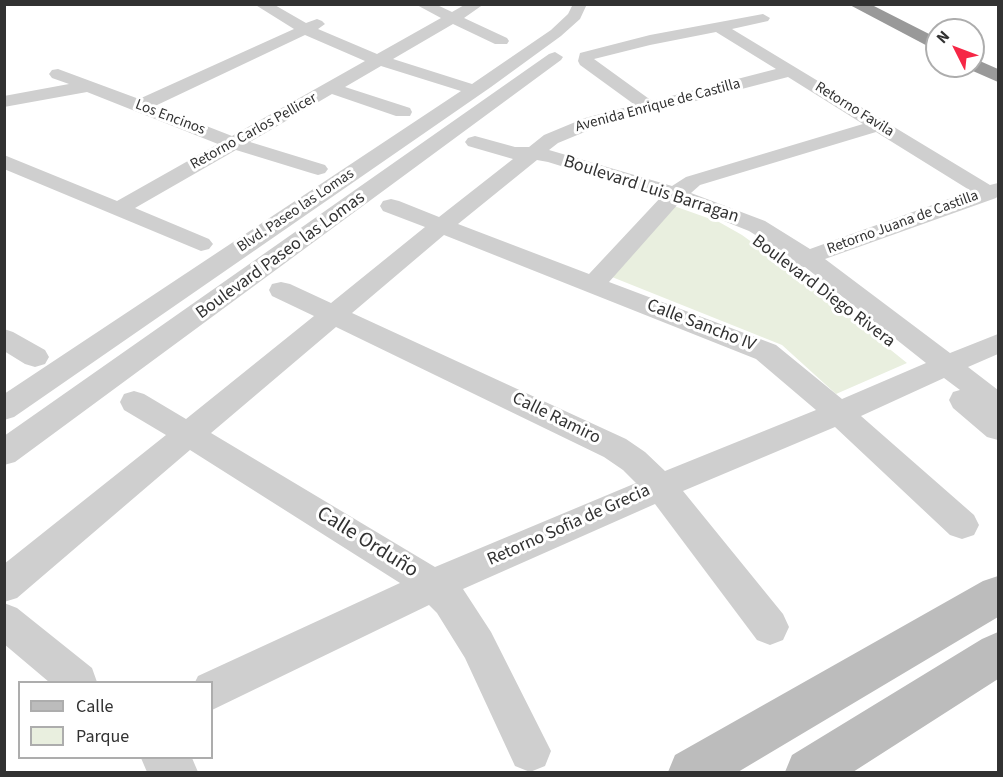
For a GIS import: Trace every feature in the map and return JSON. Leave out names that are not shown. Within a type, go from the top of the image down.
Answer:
[{"type":"highway","points":[[856,4],[925,39]]},
{"type":"highway","points":[[892,4],[925,20]]},
{"type":"highway","points":[[985,70],[999,76]]},
{"type":"street","points":[[261,4],[311,27]]},
{"type":"street","points":[[282,4],[334,44],[480,86]]},
{"type":"street","points":[[422,4],[501,41]]},
{"type":"street","name":"Retorno Carlos Pellicer","points":[[118,209],[477,4]]},
{"type":"street","name":"Blvd. Paseo las Lomas","points":[[4,409],[530,51],[575,16],[580,4]]},
{"type":"street","points":[[649,106],[586,61],[586,56],[605,50],[764,18]]},
{"type":"street","points":[[138,106],[311,27]]},
{"type":"street","name":"Retorno Favila","points":[[719,27],[878,125],[993,191]]},
{"type":"street","name":"Boulevard Paseo las Lomas","points":[[4,453],[555,57],[530,51]]},
{"type":"street","name":"Avenida Enrique de Castilla","points":[[523,155],[571,129],[649,106],[790,71]]},
{"type":"street","name":"Los Encinos","points":[[58,74],[234,143],[318,169]]},
{"type":"street","points":[[4,102],[89,86]]},
{"type":"street","points":[[331,88],[403,112]]},
{"type":"street","points":[[594,284],[672,198],[693,181],[878,125]]},
{"type":"street","name":"Boulevard Diego Rivera","points":[[475,142],[672,198],[799,260],[994,413]]},
{"type":"street","points":[[4,586],[333,316],[523,155]]},
{"type":"street","points":[[4,161],[201,244]]},
{"type":"street","name":"Retorno Juana de Castilla","points":[[799,260],[993,191]]},
{"type":"street","name":"Calle Sancho IV","points":[[391,207],[766,352],[839,413],[962,525]]},
{"type":"street","name":"Calle Ramiro","points":[[281,290],[615,448],[634,461],[660,487],[706,543],[770,627]]},
{"type":"street","points":[[156,306],[187,323]]},
{"type":"street","points":[[4,338],[35,357]]},
{"type":"street","points":[[939,369],[999,343]]},
{"type":"street","name":"Retorno Sofia de Grecia","points":[[213,690],[433,585],[939,369]]},
{"type":"street","name":"Calle Orduño","points":[[134,402],[281,489],[433,585],[450,601],[478,645],[530,752]]},
{"type":"street","points":[[692,772],[999,595]]},
{"type":"street","points":[[4,620],[77,681]]},
{"type":"street","points":[[809,772],[999,654]]},
{"type":"street","points":[[163,759],[177,772]]},
{"type":"green space","points":[[674,206],[719,222],[742,235],[800,277],[907,363],[836,394],[782,345],[612,277]]}]
